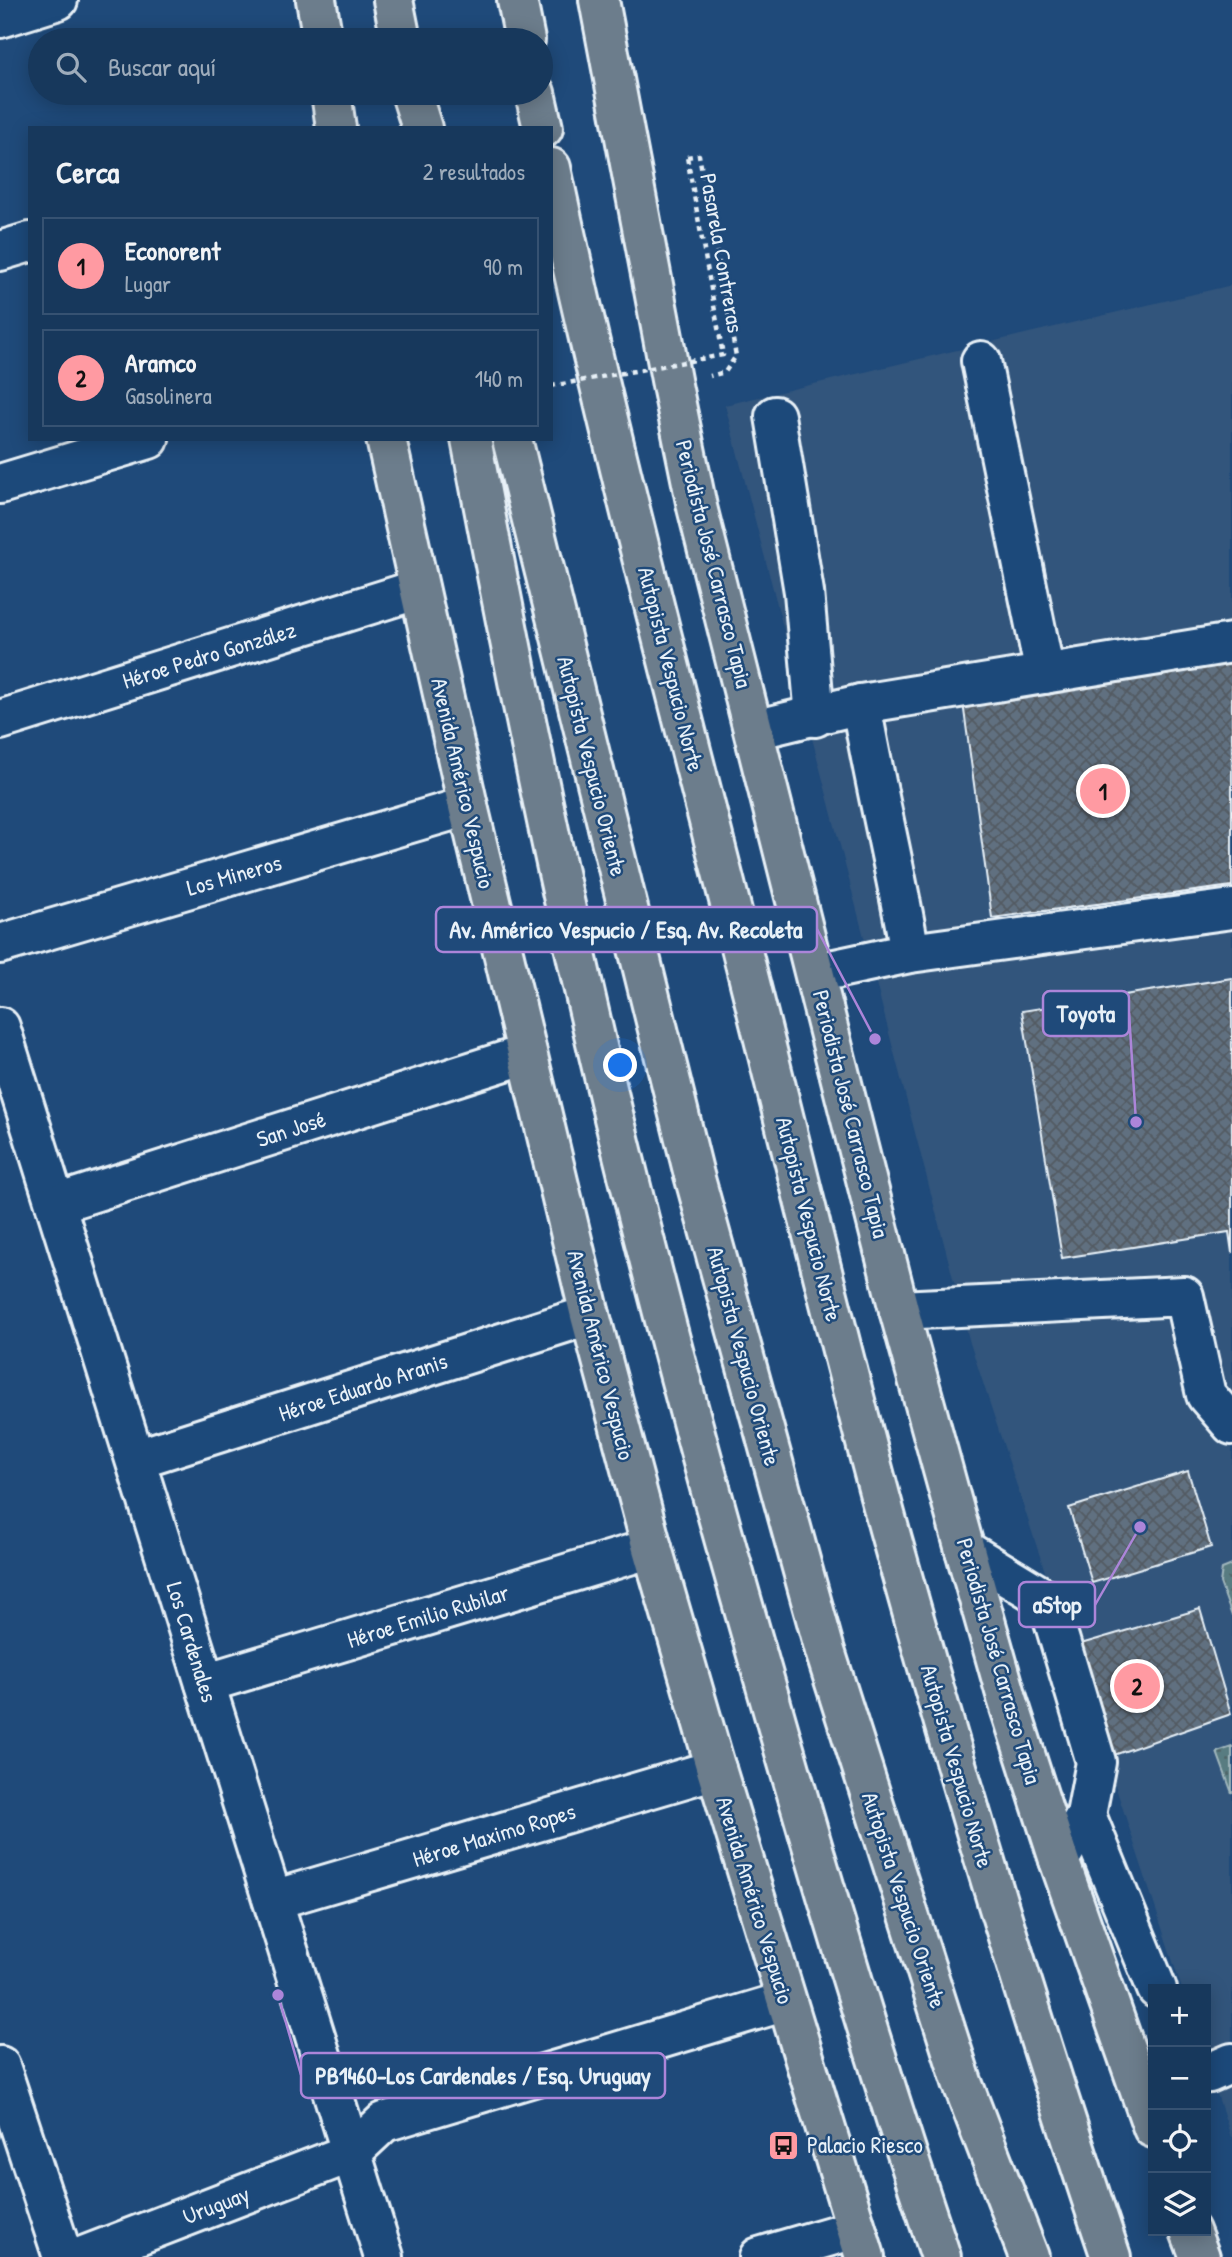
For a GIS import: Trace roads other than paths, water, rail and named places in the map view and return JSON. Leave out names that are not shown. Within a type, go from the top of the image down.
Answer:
[{"type":"main road","points":[[316,0],[321,28]]},
{"type":"main road","points":[[393,0],[399,28]]},
{"type":"main road","points":[[517,0],[523,28]]},
{"type":"main road","name":"Periodista José Carrasco Tapia","points":[[599,0],[697,507],[899,1310],[1007,1698],[1059,1860],[1148,2114]]},
{"type":"main road","points":[[333,105],[336,126]]},
{"type":"main road","points":[[412,105],[416,126]]},
{"type":"main road","points":[[414,105],[421,126]]},
{"type":"main road","points":[[538,105],[543,126]]},
{"type":"main road","name":"Autopista Vespucio Norte","points":[[553,178],[583,320],[830,1305],[888,1524],[956,1767],[1013,1955],[1111,2257]]},
{"type":"main road","name":"Avenida Américo Vespucio","points":[[386,441],[468,806],[590,1315],[652,1548],[716,1769],[860,2243]]},
{"type":"main road","points":[[471,441],[520,696],[573,940],[630,1183],[682,1385],[828,1905],[941,2257]]},
{"type":"main road","name":"Autopista Vespucio Oriente","points":[[512,441],[694,1175],[825,1651],[962,2082],[1029,2257]]},
{"type":"main road","points":[[1192,2236],[1200,2257]]},
{"type":"street","points":[[0,18],[58,0]]},
{"type":"street","points":[[0,251],[28,243]]},
{"type":"street","points":[[981,361],[1045,674]]},
{"type":"street","points":[[775,416],[804,593],[816,717]]},
{"type":"street","points":[[0,484],[142,441]]},
{"type":"street","name":"Héroe Pedro González","points":[[0,720],[419,589]]},
{"type":"street","points":[[754,730],[861,704],[1232,643]]},
{"type":"street","points":[[861,704],[872,769],[898,880],[910,953]]},
{"type":"street","name":"Los Mineros","points":[[0,944],[468,806]]},
{"type":"street","points":[[816,973],[910,953],[1232,909]]},
{"type":"street","name":"Los Cardenales","points":[[0,1027],[384,2257]]},
{"type":"street","name":"San José","points":[[56,1204],[527,1054]]},
{"type":"street","points":[[899,1310],[1184,1296],[1206,1395],[1232,1425]]},
{"type":"street","name":"Héroe Eduardo Aranis","points":[[136,1459],[590,1315]]},
{"type":"street","name":"Héroe Emilio Rubilar","points":[[205,1683],[652,1548]]},
{"type":"street","points":[[965,1550],[1039,1595],[1053,1618],[1096,1762],[1086,1815],[1059,1860]]},
{"type":"street","name":"Héroe Maximo Ropes","points":[[273,1900],[716,1769]]},
{"type":"street","points":[[1086,1815],[1155,1984]]},
{"type":"street","points":[[351,2152],[384,2122],[786,2001]]},
{"type":"street","points":[[1211,2072],[1232,2063]]},
{"type":"street","points":[[0,2066],[63,2257]]},
{"type":"street","name":"Uruguay","points":[[81,2257],[351,2152]]},
{"type":"street","points":[[759,2257],[860,2243]]},
{"type":"place","name":"Econorent","points":[[1103,791]]},
{"type":"place","name":"Av. Américo Vespucio / Esq. Av. Recoleta","points":[[875,1039]]},
{"type":"place","name":"Toyota","points":[[1136,1122]]},
{"type":"place","name":"aStop","points":[[1140,1527]]},
{"type":"place","name":"Aramco","points":[[1137,1686]]},
{"type":"place","name":"PB1460-Los Cardenales / Esq. Uruguay","points":[[278,1995]]},
{"type":"place","name":"Palacio Riesco","points":[[784,2145]]}]
